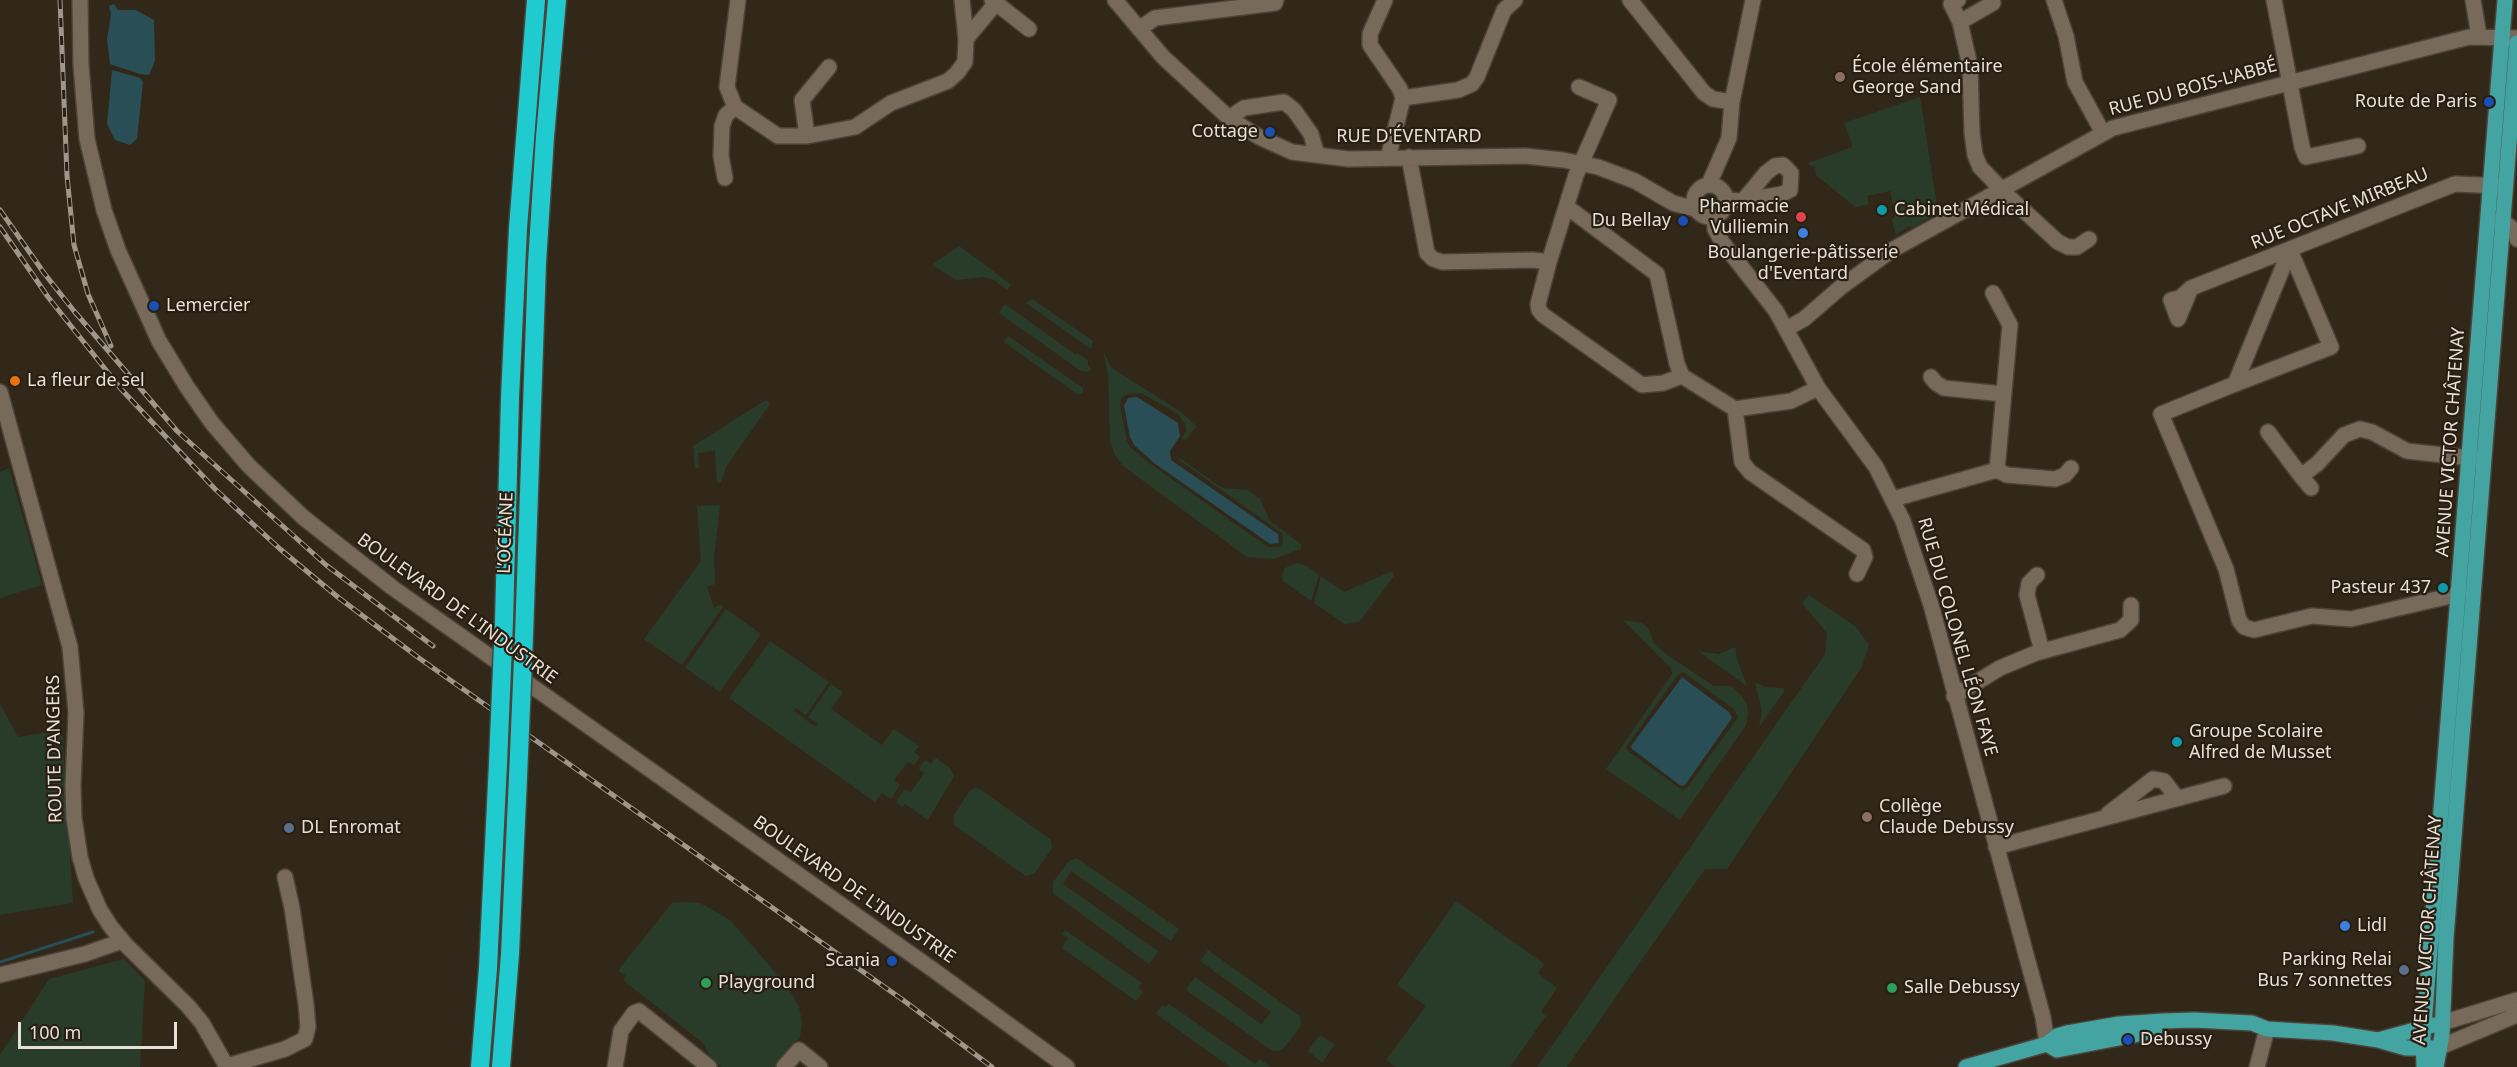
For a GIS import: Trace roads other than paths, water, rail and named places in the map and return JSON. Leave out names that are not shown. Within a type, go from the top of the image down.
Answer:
[{"type":"highway","name":"L’OCÉANE","points":[[480,1067],[488,968],[498,763],[510,398],[523,154],[536,0]]},
{"type":"highway","name":"L’OCÉANE","points":[[501,1067],[510,954],[524,636],[531,388],[542,178],[557,0]]},
{"type":"main road","name":"AVENUE VICTOR CHÂTENAY","points":[[2495,221],[2489,185],[2510,38],[2505,0]]},
{"type":"main road","name":"AVENUE VICTOR CHÂTENAY","points":[[2436,1067],[2442,1023],[2476,459],[2495,221],[2505,186],[2517,43]]},
{"type":"main road","name":"AVENUE VICTOR CHÂTENAY","points":[[2424,1067],[2424,1027],[2459,594],[2470,543]]},
{"type":"main road","points":[[2378,1040],[2442,1023]]},
{"type":"main road","points":[[1966,1067],[2048,1044],[2057,1050],[2162,1029],[2223,1029],[2249,1032],[2267,1029],[2378,1040],[2406,1048],[2440,1047]]},
{"type":"street","name":"BOULEVARD DE L'INDUSTRIE","points":[[80,0],[80,53],[87,140],[104,210],[118,250],[159,341],[186,387],[212,423],[249,466],[304,518],[402,595],[1067,1067]]},
{"type":"street","points":[[738,0],[727,87],[735,107],[778,136],[807,136],[855,127],[891,103],[948,81],[965,62],[966,39],[962,0]]},
{"type":"street","name":"RUE D'ÉVENTARD","points":[[1115,0],[1163,57],[1229,118],[1259,137],[1292,152],[1348,159],[1525,156],[1598,167],[1635,182],[1673,203],[1690,204]]},
{"type":"street","points":[[1139,29],[1155,18],[1275,3],[1276,0]]},
{"type":"street","points":[[1385,0],[1370,34],[1370,45],[1400,89],[1403,98],[1388,158]]},
{"type":"street","points":[[1403,98],[1458,90],[1472,84],[1477,77],[1504,10],[1515,0]]},
{"type":"street","points":[[1630,0],[1704,93],[1713,99],[1732,102]]},
{"type":"street","points":[[1709,184],[1721,188],[1726,200],[1722,212],[1714,216],[1702,215],[1690,204],[1698,189],[1709,184],[1729,138],[1732,102],[1753,0]]},
{"type":"street","points":[[1958,0],[1951,4],[1960,22],[1971,78],[1975,155],[1980,167],[2062,245],[2077,247],[2089,239]]},
{"type":"street","points":[[1960,22],[1993,3],[1991,0]]},
{"type":"street","points":[[2054,0],[2066,36],[2074,82],[2103,133]]},
{"type":"street","points":[[2274,0],[2302,147],[2306,157],[2358,146]]},
{"type":"street","points":[[2473,0],[2479,36]]},
{"type":"street","points":[[966,39],[994,2],[1029,28]]},
{"type":"street","name":"RUE DU BOIS-L'ABBÉ","points":[[1786,329],[1803,319],[1849,280],[1892,250],[2122,124],[2479,36],[2510,38]]},
{"type":"street","points":[[807,136],[802,100],[829,67]]},
{"type":"street","points":[[1579,87],[1610,100],[1582,164],[1549,262],[1538,304],[1543,315],[1642,385],[1663,383],[1682,376]]},
{"type":"street","points":[[1229,118],[1244,108],[1284,102],[1294,110],[1311,134],[1317,155]]},
{"type":"street","points":[[725,178],[721,156],[722,126],[726,115],[735,107]]},
{"type":"street","points":[[1409,157],[1427,253],[1433,259],[1442,262],[1533,260],[1549,262]]},
{"type":"street","name":"RUE OCTAVE MIRBEAU","points":[[2191,288],[2455,184],[2505,186]]},
{"type":"street","points":[[1726,200],[1743,201]]},
{"type":"street","points":[[1567,207],[1657,274],[1677,364],[1682,376],[1735,409],[1791,401],[1818,388]]},
{"type":"street","name":"RUE DU COLONEL LÉON FAYE","points":[[1714,216],[1716,232],[1722,243],[1776,311],[1796,352],[1818,388],[1857,438],[1893,499],[1910,538],[1928,594],[2043,1017],[2048,1044]]},
{"type":"street","points":[[2495,221],[2515,231],[2517,239]]},
{"type":"street","points":[[2235,384],[2290,250]]},
{"type":"street","points":[[2290,250],[2331,347],[2161,414],[2226,569],[2239,620],[2244,627],[2254,630],[2312,616],[2351,619],[2459,594]]},
{"type":"street","points":[[1993,293],[2010,325],[1997,470]]},
{"type":"street","points":[[1932,377],[1936,384],[1944,388],[2003,394]]},
{"type":"street","name":"ROUTE D'ANGERS","points":[[0,392],[70,647],[76,713],[73,786],[80,857],[100,910],[122,941],[188,1006],[202,1023],[227,1066]]},
{"type":"street","points":[[1735,409],[1742,462],[1750,472],[1863,550],[1865,557],[1857,574]]},
{"type":"street","points":[[2268,432],[2306,482],[2317,464],[2344,435],[2360,429],[2372,432],[2407,451],[2476,459]]},
{"type":"street","points":[[1893,499],[1997,470],[2007,475],[2055,478],[2065,475],[2071,468]]},
{"type":"street","points":[[2037,575],[2029,583],[2027,595],[2042,651]]},
{"type":"street","points":[[1954,696],[2001,668],[2042,651],[2120,630],[2131,620],[2131,605]]},
{"type":"street","points":[[2104,817],[2153,779],[2164,781],[2177,798]]},
{"type":"street","points":[[1996,847],[2224,786]]},
{"type":"street","points":[[227,1066],[285,1049],[305,1039],[308,1027],[306,1004],[292,908],[285,877]]},
{"type":"street","points":[[0,975],[85,954],[122,941]]},
{"type":"street","points":[[2442,1023],[2517,1000]]},
{"type":"street","points":[[615,1067],[621,1031],[634,1013],[639,1011],[710,1067]]},
{"type":"street","points":[[2440,1047],[2517,1015]]},
{"type":"street","points":[[2258,1067],[2267,1029]]},
{"type":"street","points":[[784,1067],[799,1050],[820,1067]]},
{"type":"water","points":[[114,4],[118,10],[136,10],[154,20],[155,61],[149,75],[110,64],[107,39],[111,14],[109,6]]},
{"type":"water","points":[[112,70],[140,78],[143,82],[137,139],[130,145],[115,140],[107,124]]},
{"type":"water","points":[[1137,397],[1178,423],[1180,436],[1170,451],[1171,460],[1278,534],[1279,543],[1270,544],[1154,463],[1134,445],[1130,437],[1124,406],[1128,398]]},
{"type":"water","points":[[1682,677],[1729,712],[1732,718],[1685,785],[1681,786],[1631,746]]},
{"type":"waterway","points":[[0,962],[93,932]]},
{"type":"railway","points":[[60,0],[67,176],[74,245],[88,294],[111,346]]},
{"type":"railway","points":[[0,210],[74,311],[177,431],[326,565],[433,646]]},
{"type":"railway","points":[[0,227],[48,297],[121,389],[215,489],[280,549],[339,598],[419,658],[903,1000],[992,1067]]},
{"type":"place","name":"École élémentaire George Sand","points":[[1840,77]]},
{"type":"place","name":"Route de Paris","points":[[2489,102]]},
{"type":"place","name":"Cottage","points":[[1270,132]]},
{"type":"place","name":"Cabinet Médical","points":[[1882,210]]},
{"type":"place","name":"Pharmacie Vulliemin","points":[[1801,217]]},
{"type":"place","name":"Du Bellay","points":[[1683,221]]},
{"type":"place","name":"Boulangerie-pâtisserie d'Eventard","points":[[1803,233]]},
{"type":"place","name":"Lemercier","points":[[154,306]]},
{"type":"place","name":"La fleur de sel","points":[[15,381]]},
{"type":"place","name":"Pasteur 437","points":[[2443,588]]},
{"type":"place","name":"Groupe Scolaire Alfred de Musset","points":[[2177,742]]},
{"type":"place","name":"Collège Claude Debussy","points":[[1867,817]]},
{"type":"place","name":"DL Enromat","points":[[289,828]]},
{"type":"place","name":"Lidl","points":[[2345,926]]},
{"type":"place","name":"Scania","points":[[892,961]]},
{"type":"place","name":"Parking Relai Bus 7 sonnettes","points":[[2404,970]]},
{"type":"place","name":"Playground","points":[[706,983]]},
{"type":"place","name":"Salle Debussy","points":[[1892,988]]},
{"type":"place","name":"Debussy","points":[[2128,1040]]}]
